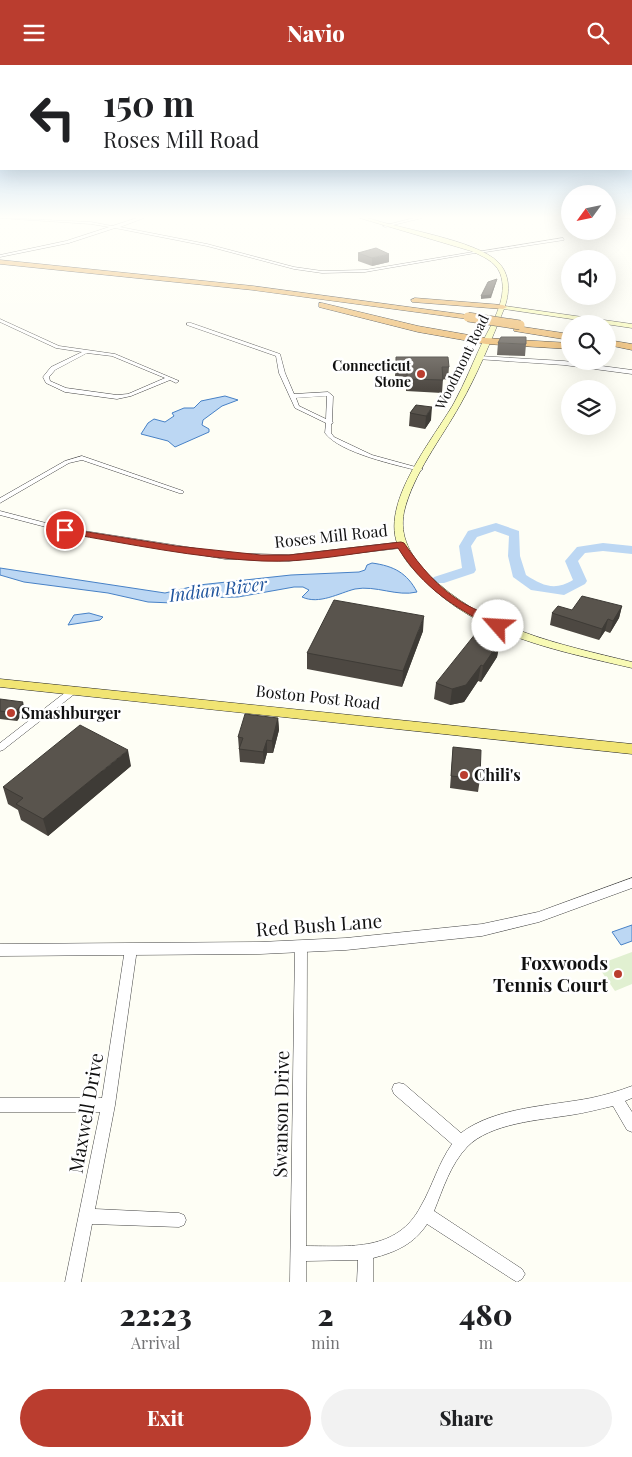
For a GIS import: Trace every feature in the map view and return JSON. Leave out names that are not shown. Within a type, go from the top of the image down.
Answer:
[{"type":"highway","points":[[87,275],[189,285],[468,319]]},
{"type":"highway","points":[[130,275],[503,307]]},
{"type":"highway","points":[[223,284],[468,319],[561,335]]},
{"type":"highway","points":[[189,285],[313,303],[418,329],[486,341],[561,345]]},
{"type":"highway","points":[[519,327],[561,331]]},
{"type":"highway","points":[[616,339],[632,341]]},
{"type":"highway","points":[[616,344],[632,347]]},
{"type":"highway","points":[[616,350],[632,351]]},
{"type":"main road","name":"Woodmont Road","points":[[401,545],[398,527],[401,509],[420,469],[459,400],[503,307],[506,280],[503,275]]},
{"type":"main road","points":[[503,307],[632,326]]},
{"type":"main road","name":"Roses Mill Road","points":[[401,545],[412,562],[432,585],[480,617],[551,645],[632,665]]},
{"type":"main road","name":"Boston Post Road","points":[[0,683],[632,749]]},
{"type":"street","points":[[0,320],[58,347],[113,355],[176,381]]},
{"type":"street","points":[[189,324],[278,355],[282,373],[297,407],[330,423]]},
{"type":"street","points":[[86,351],[76,359],[51,370],[46,375],[46,380],[51,385],[65,390],[121,397],[168,379]]},
{"type":"street","points":[[479,358],[564,363],[632,372]]},
{"type":"street","points":[[292,396],[329,395],[330,423],[328,433],[341,443],[384,460],[420,469]]},
{"type":"street","points":[[121,397],[122,404]]},
{"type":"street","points":[[0,501],[67,462],[79,458],[90,459],[181,493]]},
{"type":"street","name":"Roses Mill Road","points":[[0,513],[65,530],[225,556],[289,558],[401,545]]},
{"type":"street","points":[[0,748],[74,690]]},
{"type":"street","name":"Red Bush Lane","points":[[0,950],[346,944],[499,927],[538,917],[632,883]]},
{"type":"street","name":"Swanson Drive","points":[[298,1282],[302,946]]},
{"type":"street","name":"Maxwell Drive","points":[[73,1282],[88,1217],[108,1105],[131,949]]},
{"type":"street","points":[[399,1089],[460,1142]]},
{"type":"street","points":[[299,1253],[384,1249],[404,1240],[412,1233],[425,1214],[441,1175],[460,1142],[482,1128],[517,1116],[616,1099],[632,1092]]},
{"type":"street","points":[[616,1099],[632,1125]]},
{"type":"street","points":[[0,1105],[108,1105]]},
{"type":"street","points":[[425,1214],[517,1275]]},
{"type":"street","points":[[88,1217],[179,1220]]},
{"type":"street","points":[[365,1282],[366,1251]]},
{"type":"green space","name":"Foxwoods Tennis Court","points":[[632,952],[632,984],[615,991],[597,965]]},
{"type":"water","points":[[225,396],[238,400],[222,406],[203,420],[202,425],[209,429],[209,432],[175,447],[168,441],[141,434],[148,423],[154,419],[165,422],[174,416],[172,413],[184,408],[194,408],[201,401]]},
{"type":"water","points":[[372,563],[399,571],[409,580],[417,592],[402,593],[363,588],[315,600],[302,597],[309,590],[303,587],[294,587],[238,597],[191,598],[173,603],[148,602],[108,593],[24,582],[0,575],[0,568],[165,593],[199,585],[291,575],[359,572],[365,570],[367,565]]},
{"type":"water","points":[[89,613],[103,617],[100,620],[68,625],[74,615]]},
{"type":"water","points":[[632,925],[632,941],[621,945],[612,932]]},
{"type":"building","points":[[497,279],[491,295],[481,296],[488,282]]},
{"type":"building","points":[[501,337],[526,337],[526,344],[498,343]]},
{"type":"building","points":[[396,357],[448,357],[449,367],[442,367],[443,380],[407,379],[407,365],[396,364]]},
{"type":"building","points":[[416,405],[432,407],[426,416],[410,413]]},
{"type":"building","points":[[582,596],[622,606],[613,621],[608,619],[602,629],[552,613],[558,606],[572,610]]},
{"type":"building","points":[[334,600],[424,616],[403,671],[307,653]]},
{"type":"building","points":[[476,633],[500,641],[483,666],[481,665],[466,685],[452,689],[436,683]]},
{"type":"building","points":[[0,699],[23,702],[15,713],[0,711]]},
{"type":"building","points":[[245,714],[278,718],[272,741],[267,740],[263,752],[239,749],[243,738],[238,737]]},
{"type":"building","points":[[80,725],[128,750],[43,819],[16,804],[23,798],[3,787]]},
{"type":"building","points":[[453,747],[481,750],[480,779],[451,776]]},
{"type":"waterway","name":"Indian River","points":[[439,580],[469,570],[465,546],[472,534],[496,527],[515,534],[514,556],[520,577],[536,587],[564,591],[580,581],[571,561],[581,550],[603,547],[632,550]]},
{"type":"place","name":"Connecticut Stone","points":[[421,374]]},
{"type":"place","name":"Smashburger","points":[[11,713]]},
{"type":"place","name":"Chili's","points":[[464,775]]},
{"type":"place","name":"Foxwoods Tennis Court","points":[[618,974]]},
{"type":"route","points":[[65,530],[225,556],[261,558],[289,558],[401,545],[412,562],[432,585],[459,605],[498,626]]}]
